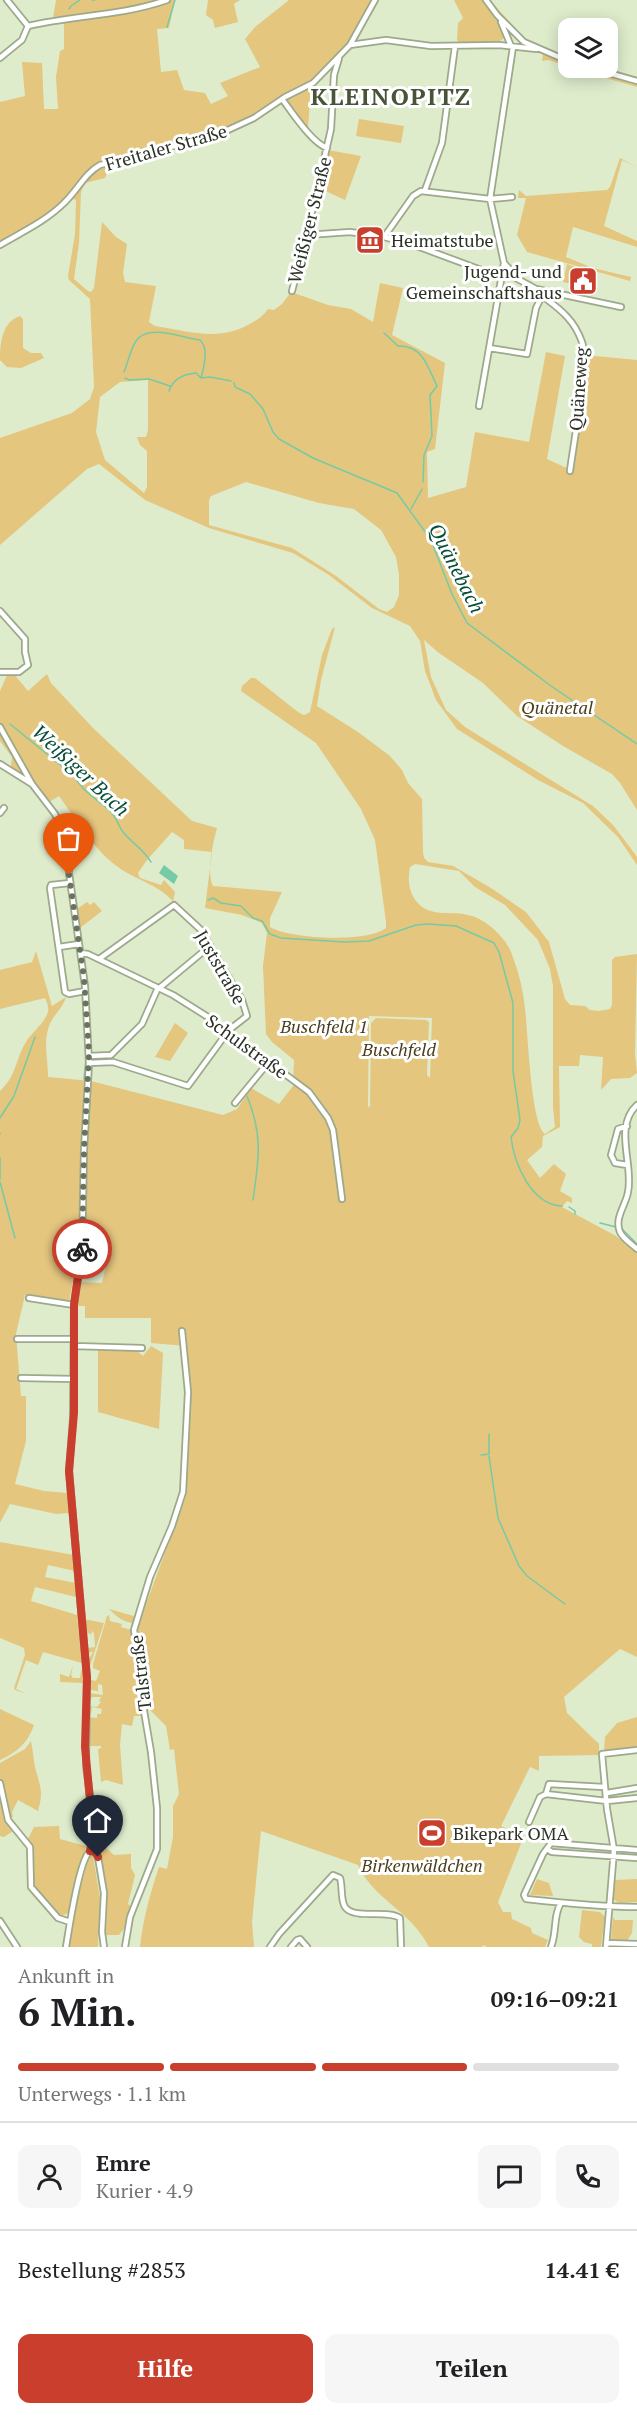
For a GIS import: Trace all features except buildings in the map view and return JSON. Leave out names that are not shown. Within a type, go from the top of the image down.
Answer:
[{"type":"street","points":[[8,0],[28,26]]},
{"type":"street","points":[[28,26],[45,21],[128,12],[167,0]]},
{"type":"street","name":"Freitaler Straße","points":[[0,245],[52,214],[75,192],[89,173],[100,165],[218,135],[254,118],[282,99],[313,83],[350,45],[375,0]]},
{"type":"street","points":[[486,0],[506,30],[508,40],[514,46]]},
{"type":"street","points":[[497,15],[521,38],[537,49],[558,57]]},
{"type":"street","points":[[0,58],[22,40],[28,26]]},
{"type":"street","points":[[508,40],[510,36],[516,34]]},
{"type":"street","points":[[479,406],[504,263],[490,199],[514,46],[521,38]]},
{"type":"street","points":[[350,45],[386,40],[431,46],[514,46],[537,49]]},
{"type":"street","points":[[425,190],[442,143],[455,46]]},
{"type":"street","name":"Weißiger Straße","points":[[292,291],[327,148],[333,117],[334,75],[339,57]]},
{"type":"street","points":[[618,76],[637,81]]},
{"type":"street","name":"Weißiger Straße","points":[[282,99],[315,139],[327,148]]},
{"type":"street","points":[[384,237],[413,196],[425,190],[490,199],[512,197]]},
{"type":"street","points":[[307,235],[350,232],[384,237],[414,245],[470,267],[514,277],[536,289],[621,307]]},
{"type":"street","points":[[504,263],[514,277]]},
{"type":"street","name":"Quäneweg","points":[[536,289],[564,312],[583,344],[580,396],[570,471]]},
{"type":"street","points":[[489,348],[527,354],[536,308],[542,296]]},
{"type":"street","points":[[0,611],[26,642],[28,667],[19,672],[0,672]]},
{"type":"street","points":[[0,727],[32,784],[55,814],[68,845],[70,883],[85,991],[89,1056],[82,1253],[74,1305],[73,1424],[69,1471],[87,1671],[85,1754],[93,1832],[92,1851],[86,1856],[66,1947]]},
{"type":"street","points":[[0,764],[32,784]]},
{"type":"street","points":[[70,883],[50,887],[65,992],[69,994],[85,991]]},
{"type":"street","name":"Juststraße","points":[[99,959],[174,905],[200,928],[247,1013],[246,1018],[229,1030]]},
{"type":"street","points":[[59,947],[80,944]]},
{"type":"street","points":[[89,1056],[111,1055],[139,1029],[160,988],[210,946]]},
{"type":"street","name":"Schulstraße","points":[[81,953],[88,954],[160,988],[229,1030],[268,1063],[309,1092],[328,1118],[334,1137],[342,1199]]},
{"type":"street","points":[[89,1063],[111,1062],[188,1086],[229,1030]]},
{"type":"street","points":[[111,1055],[111,1062]]},
{"type":"street","points":[[235,1103],[268,1063]]},
{"type":"street","points":[[637,1105],[630,1113],[627,1126],[628,1191],[620,1215],[619,1228],[637,1249]]},
{"type":"street","points":[[627,1126],[618,1129],[611,1155],[615,1162],[627,1165]]},
{"type":"street","points":[[29,1298],[74,1305]]},
{"type":"street","name":"Talstraße","points":[[125,1947],[130,1917],[157,1849],[158,1820],[152,1755],[134,1630],[150,1577],[172,1526],[183,1492],[188,1392],[183,1330]]},
{"type":"street","points":[[17,1339],[74,1339]]},
{"type":"street","points":[[74,1346],[142,1348]]},
{"type":"street","points":[[21,1378],[74,1379]]},
{"type":"street","points":[[637,1750],[602,1754],[614,1848],[606,1945],[637,1944]]},
{"type":"street","points":[[0,1783],[8,1820],[30,1847],[31,1887],[58,1918],[70,1922]]},
{"type":"street","points":[[529,1822],[540,1797],[546,1792],[549,1784],[605,1790],[637,1788]]},
{"type":"street","points":[[546,1792],[607,1801],[637,1798]]},
{"type":"street","points":[[637,1850],[552,1843],[526,1888],[524,1898],[610,1907],[637,1907]]},
{"type":"street","points":[[547,1849],[552,1852],[637,1858]]},
{"type":"street","points":[[92,1851],[98,1857],[104,1893],[102,1932],[104,1947]]},
{"type":"street","points":[[270,1947],[326,1880],[336,1875],[342,1881],[344,1903],[348,1910],[359,1913],[393,1914],[400,1918],[401,1947]]},
{"type":"street","points":[[551,1947],[556,1932],[557,1909],[561,1903]]},
{"type":"street","points":[[0,1921],[16,1947]]},
{"type":"street","points":[[291,1947],[300,1939],[307,1947]]},
{"type":"green space","name":"Quänetal","points":[[56,0],[175,0],[169,28],[157,29],[161,72],[177,70],[184,90],[205,93],[211,104],[228,96],[220,83],[260,67],[245,39],[255,27],[289,0],[377,0],[351,48],[311,88],[307,141],[307,133],[283,105],[278,104],[239,127],[219,135],[111,164],[105,178],[85,183],[81,192],[79,243],[74,279],[88,291],[91,292],[94,288],[102,222],[116,237],[127,244],[123,273],[125,282],[156,286],[149,322],[155,326],[201,334],[235,331],[256,321],[268,309],[274,310],[291,292],[328,305],[351,309],[373,322],[380,283],[403,288],[392,335],[445,363],[435,449],[427,452],[428,498],[466,487],[475,432],[529,442],[546,352],[565,356],[547,459],[571,470],[585,355],[637,360],[637,810],[612,774],[517,716],[483,683],[424,640],[431,677],[446,710],[465,727],[593,806],[613,825],[629,846],[637,857],[637,865],[618,837],[583,803],[538,780],[457,729],[436,700],[425,671],[420,641],[410,626],[372,608],[329,575],[293,553],[209,528],[145,500],[99,464],[87,469],[0,545],[0,438],[72,413],[90,399],[94,387],[90,299],[69,280],[68,276],[75,234],[76,200],[73,199],[52,217],[0,247],[0,102],[25,96],[22,62],[42,63],[44,109],[58,109],[56,77],[60,51],[64,49],[64,18],[53,18]],"holes":[[[148,380],[148,430],[146,437],[137,437],[140,445],[147,451],[147,487],[144,493],[105,460],[96,432],[100,397],[120,382]],[[246,482],[319,503],[354,509],[381,530],[396,557],[399,574],[399,595],[394,607],[387,612],[379,609],[336,576],[292,548],[209,525],[211,496]]]},
{"type":"green space","points":[[208,0],[240,0],[234,4],[238,22],[215,28],[213,20],[206,15]]},
{"type":"green space","points":[[454,0],[490,0],[515,28],[499,42],[459,43],[457,40],[458,23],[463,18]]},
{"type":"green space","points":[[544,48],[558,53],[558,63],[549,60],[542,61]]},
{"type":"green space","points":[[618,71],[637,77],[637,87],[606,78],[618,78]]},
{"type":"green space","points":[[359,119],[404,126],[401,143],[356,136]]},
{"type":"green space","points":[[328,150],[361,156],[345,200],[319,188]]},
{"type":"green space","points":[[620,158],[637,167],[622,160],[604,226],[637,241],[637,247],[573,227],[566,257],[593,268],[631,277],[630,281],[527,252],[517,235],[526,198],[518,198],[519,190],[526,196],[607,190]]},
{"type":"green space","points":[[567,264],[582,270],[580,273],[574,273],[572,284],[563,282]]},
{"type":"green space","points":[[20,316],[23,319],[23,348],[31,353],[41,353],[44,358],[21,368],[7,367],[0,360],[3,334],[9,323]]},
{"type":"green space","points":[[335,627],[321,680],[317,706],[390,756],[402,770],[408,783],[422,799],[424,858],[428,862],[453,866],[526,912],[549,942],[565,999],[570,1005],[585,1006],[590,1010],[599,1011],[610,1009],[612,1005],[612,960],[615,957],[637,954],[635,1054],[637,1073],[630,1078],[611,1079],[601,1090],[603,1057],[580,1055],[579,1066],[559,1066],[560,1127],[543,1136],[542,1147],[527,1160],[540,1178],[554,1164],[566,1174],[560,1191],[572,1198],[572,1203],[567,1201],[562,1207],[616,1236],[637,1252],[637,1657],[620,1649],[564,1697],[567,1713],[599,1744],[599,1755],[539,1756],[539,1771],[530,1767],[501,1826],[524,1836],[498,1902],[503,1912],[511,1912],[512,1919],[531,1928],[532,1933],[548,1940],[545,1947],[487,1947],[483,1945],[482,1947],[429,1947],[412,1923],[373,1887],[358,1865],[261,1831],[252,1922],[254,1947],[140,1947],[147,1907],[159,1867],[167,1869],[173,1837],[173,1806],[179,1794],[174,1749],[170,1750],[166,1726],[145,1705],[136,1631],[186,1496],[190,1392],[186,1346],[151,1343],[151,1318],[85,1318],[85,1306],[77,1306],[81,1282],[102,1283],[108,1256],[79,1250],[69,1302],[25,1295],[16,1334],[21,1396],[26,1396],[26,1441],[15,1484],[44,1491],[67,1493],[69,1513],[56,1514],[10,1504],[0,1523],[0,1091],[10,1079],[26,1042],[44,1020],[48,1005],[45,998],[0,1009],[0,970],[32,962],[36,951],[52,1006],[66,997],[47,1032],[48,1077],[91,1081],[223,1115],[237,1109],[251,1088],[279,1104],[293,1086],[294,1060],[266,1034],[263,966],[267,933],[262,923],[242,915],[205,908],[210,867],[213,886],[282,892],[270,918],[270,927],[280,931],[328,938],[363,936],[386,928],[375,840],[361,809],[316,743],[241,691],[242,686],[251,678],[255,678],[298,712],[304,715],[310,712],[322,655],[332,629]],"holes":[[[415,864],[459,871],[475,887],[505,905],[538,940],[550,969],[553,986],[555,1127],[545,1134],[540,1126],[533,1093],[522,988],[508,947],[495,930],[477,918],[464,914],[433,912],[419,905],[412,894],[409,883],[410,867]],[[369,1016],[432,1018],[430,1078],[427,1075],[429,1022],[376,1018],[371,1023],[370,1106],[368,1107]]]},
{"type":"green space","points":[[14,674],[28,691],[47,674],[51,683],[93,728],[192,821],[217,828],[212,852],[184,849],[184,840],[172,832],[147,860],[138,873],[140,878],[161,885],[164,880],[175,892],[173,901],[109,860],[86,834],[59,796],[49,802],[35,784],[0,725],[0,691],[7,675]]},
{"type":"green space","points":[[0,734],[28,780],[11,767],[12,757],[0,741]]},
{"type":"green space","points":[[58,814],[84,839],[70,844]]},
{"type":"green space","points":[[87,902],[90,905],[94,902],[102,911],[80,928],[77,909]]},
{"type":"green space","points":[[175,1023],[188,1033],[170,1061],[155,1057]]},
{"type":"green space","points":[[151,1346],[163,1353],[159,1429],[98,1412],[98,1349],[134,1348],[143,1356]]},
{"type":"green space","points":[[0,1542],[74,1555],[75,1571],[48,1565],[45,1577],[76,1583],[76,1597],[35,1587],[31,1601],[77,1615],[82,1663],[43,1652],[38,1665],[26,1660],[16,1689],[27,1694],[15,1690],[14,1688],[25,1655],[24,1648],[0,1638]]},
{"type":"green space","points":[[109,1609],[137,1617],[134,1623],[126,1622]]},
{"type":"green space","points":[[109,1615],[110,1621],[132,1630],[142,1687],[137,1688],[139,1709],[143,1716],[134,1716],[132,1726],[122,1724],[120,1745],[123,1785],[106,1780],[101,1782],[98,1749],[101,1746],[87,1746],[88,1717],[97,1718],[97,1714],[101,1714],[102,1709],[92,1707],[91,1714],[89,1714],[89,1706],[97,1707],[101,1702],[99,1701],[101,1697],[92,1697],[89,1703],[89,1693],[103,1695],[102,1685],[98,1684],[98,1691],[90,1690],[90,1672],[91,1680],[96,1681],[100,1671],[93,1668],[93,1664]]},
{"type":"green space","points":[[84,1619],[104,1623],[90,1666],[89,1659],[93,1652],[90,1652],[88,1658],[86,1642],[88,1648],[95,1647],[94,1633],[92,1631],[91,1635],[85,1634]]},
{"type":"green space","points":[[73,1665],[71,1675],[73,1678],[80,1678],[82,1667],[79,1666],[83,1667],[83,1683],[60,1682],[60,1674],[69,1677]]},
{"type":"green space","points":[[0,1709],[34,1725],[29,1737],[21,1746],[0,1760]]},
{"type":"green space","points":[[637,1717],[637,1747],[604,1751],[605,1737],[617,1723]]},
{"type":"green space","points":[[31,1741],[41,1791],[38,1811],[18,1800],[12,1812],[13,1817],[10,1818],[0,1778],[0,1763],[25,1749]]},
{"type":"green space","points":[[0,1788],[8,1824],[13,1831],[4,1837],[0,1836]]},
{"type":"green space","points":[[59,1826],[60,1839],[86,1846],[70,1912],[62,1916],[58,1915],[32,1885],[34,1853],[28,1839],[34,1827]]},
{"type":"green space","points":[[104,1846],[114,1855],[131,1854],[131,1868],[135,1875],[128,1904],[132,1907],[127,1925],[119,1935],[106,1935],[107,1892],[100,1848]]},
{"type":"green space","points":[[89,1856],[93,1856],[100,1898],[98,1947],[68,1947],[76,1902]]},
{"type":"green space","points":[[537,1879],[549,1883],[553,1896],[530,1895]]},
{"type":"green space","points":[[637,1879],[637,1902],[619,1903],[613,1899],[615,1880]]},
{"type":"green space","points":[[582,1910],[600,1912],[605,1917],[601,1947],[592,1947],[592,1944],[584,1942],[579,1937]]},
{"type":"green space","points":[[613,1917],[615,1920],[633,1920],[632,1933],[627,1941],[611,1941]]},
{"type":"shaded area","points":[[164,865],[178,876],[174,884],[159,873]]},
{"type":"waterway","points":[[69,9],[80,0]]},
{"type":"waterway","points":[[167,27],[175,0]]},
{"type":"waterway","points":[[124,372],[136,341],[141,336],[157,332],[200,340],[203,343],[205,353],[201,378]]},
{"type":"waterway","points":[[384,333],[398,346],[413,349],[419,353],[437,386],[430,395],[432,436],[424,455],[423,482]]},
{"type":"waterway","name":"Quänebach","points":[[169,391],[176,380],[196,373],[201,378],[210,377],[231,381]]},
{"type":"waterway","points":[[125,378],[129,380],[149,379],[170,386]]},
{"type":"waterway","name":"Quänebach","points":[[234,383],[235,387],[250,394],[263,409],[273,432],[279,439],[313,458],[397,493],[431,540],[452,594],[467,623],[551,686],[637,744]]},
{"type":"waterway","points":[[411,509],[422,489]]},
{"type":"waterway","name":"Weißiger Bach","points":[[10,724],[74,776],[86,791],[111,812],[123,832],[151,862]]},
{"type":"waterway","name":"Weißiger Bach","points":[[208,900],[213,898],[221,903],[241,906],[253,918],[262,921],[270,934],[281,938],[344,942],[369,941],[416,925],[428,924],[456,926],[494,943],[499,952],[513,1003],[513,1071],[520,1120],[518,1128],[511,1137],[516,1159],[533,1191],[551,1204],[562,1206]]},
{"type":"waterway","points":[[0,1118],[14,1096],[35,1037]]},
{"type":"waterway","points":[[84,1079],[86,1059]]},
{"type":"waterway","points":[[247,1096],[258,1135],[257,1172],[253,1200]]},
{"type":"waterway","points":[[0,1158],[0,1179]]},
{"type":"waterway","points":[[0,1182],[15,1238]]},
{"type":"waterway","name":"Weißiger Bach","points":[[569,1207],[575,1211],[575,1214]]},
{"type":"waterway","name":"Weißiger Bach","points":[[600,1223],[616,1227]]},
{"type":"waterway","name":"Weißiger Bach","points":[[621,1228],[637,1244]]},
{"type":"waterway","points":[[481,1455],[489,1454],[489,1434]]},
{"type":"waterway","points":[[489,1456],[498,1518],[519,1566],[527,1576],[565,1604]]},
{"type":"waterway","points":[[144,1606],[146,1600]]},
{"type":"way so far","points":[[69,875],[80,944],[88,1025],[89,1063],[85,1117],[82,1249]]},
{"type":"place","name":"Heimatstube","points":[[370,240]]},
{"type":"place","name":"Jugend- und Gemeinschaftshaus","points":[[583,281]]},
{"type":"place","name":"Bikepark OMA","points":[[432,1833]]},
{"type":"district","name":"KLEINOPITZ","points":[[391,96]]},
{"type":"route","points":[[82,1249],[74,1304],[74,1413],[69,1471],[87,1678],[85,1747],[93,1832],[90,1851],[96,1852],[98,1857]]},
{"type":"park label","name":"Buschfeld 1","points":[[324,1026]]},
{"type":"park label","name":"Buschfeld","points":[[399,1049]]},
{"type":"park label","name":"Birkenwäldchen","points":[[422,1865]]}]
